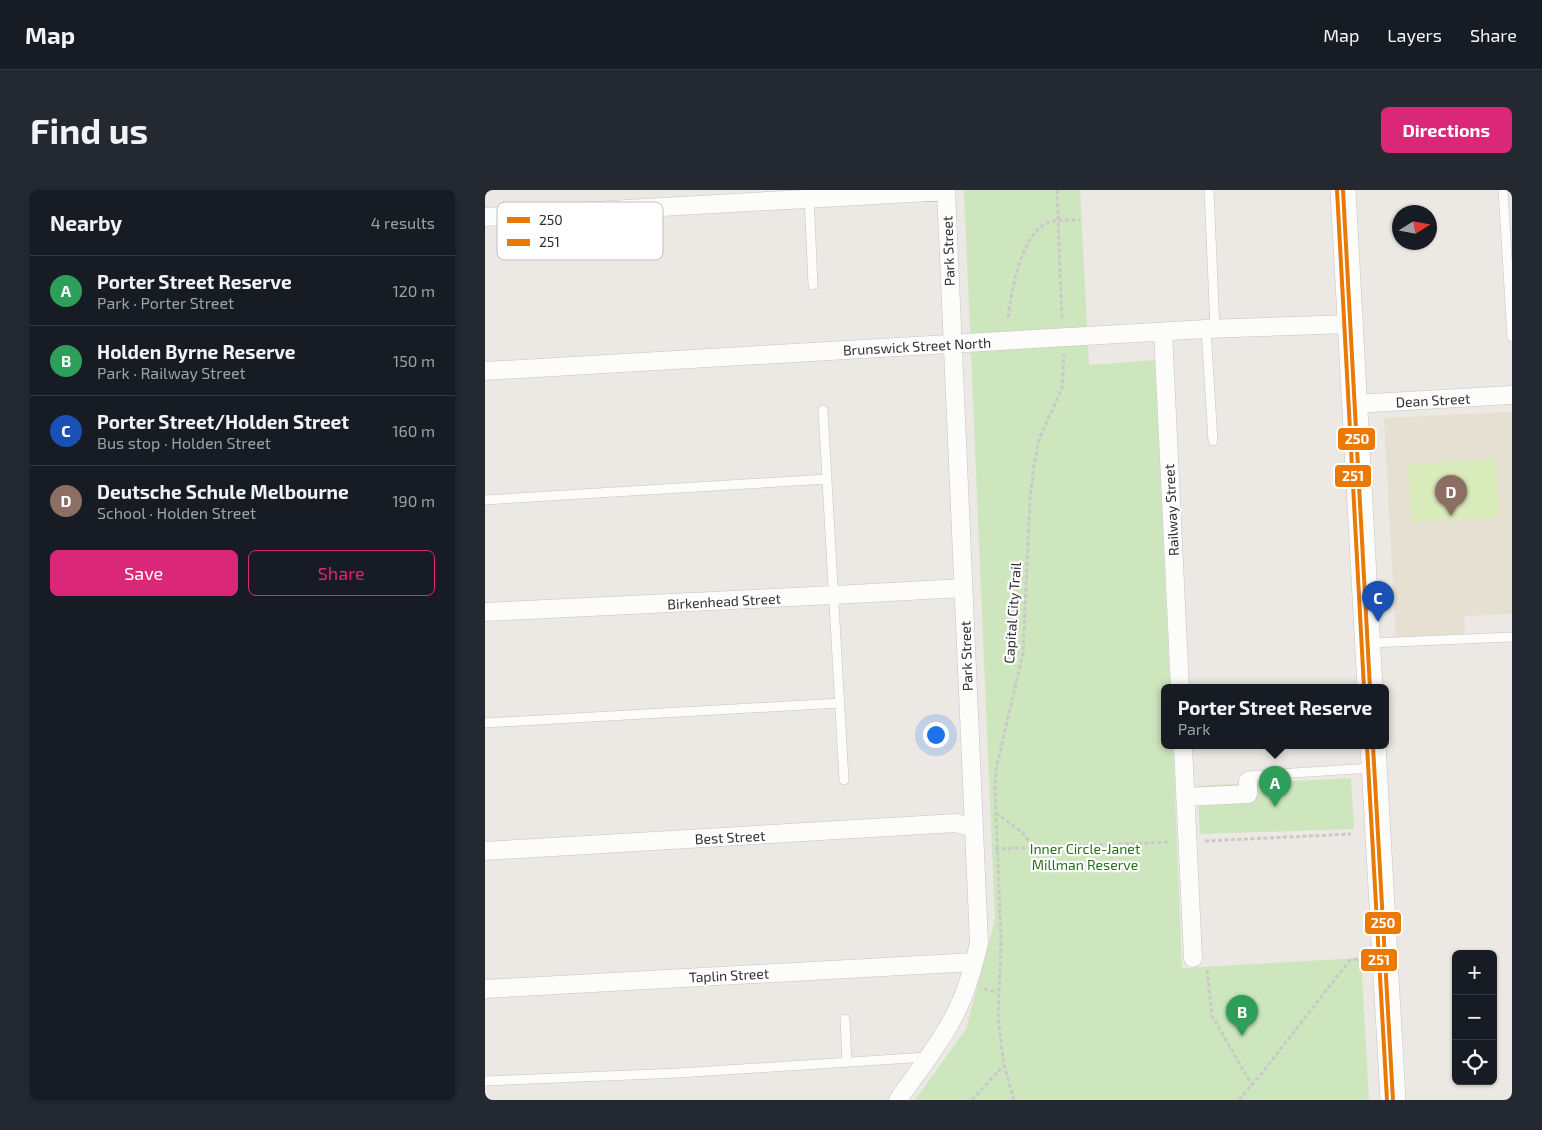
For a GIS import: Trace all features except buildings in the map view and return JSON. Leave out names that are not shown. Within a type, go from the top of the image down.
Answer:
[{"type":"main road","points":[[1343,190],[1370,684]]},
{"type":"main road","points":[[1374,757],[1393,1100]]},
{"type":"street","points":[[663,205],[809,195],[946,191]]},
{"type":"street","name":"Park Street","points":[[898,1100],[957,1012],[979,944],[946,191]]},
{"type":"street","name":"Brunswick Street North","points":[[485,372],[1211,329],[1350,324]]},
{"type":"street","name":"Railway Street","points":[[1163,332],[1180,684]]},
{"type":"street","name":"Dean Street","points":[[1354,404],[1512,395]]},
{"type":"street","name":"Birkenhead Street","points":[[485,612],[834,596],[963,588]]},
{"type":"street","points":[[1183,749],[1188,842],[1200,961]]},
{"type":"street","points":[[1185,796],[1248,794],[1248,781]]},
{"type":"street","name":"Best Street","points":[[485,852],[956,823],[974,828]]},
{"type":"street","name":"Taplin Street","points":[[485,989],[974,962]]},
{"type":"lane","points":[[1209,190],[1213,441]]},
{"type":"lane","points":[[1503,190],[1512,337]]},
{"type":"lane","points":[[809,195],[813,285]]},
{"type":"lane","points":[[823,410],[844,780]]},
{"type":"lane","points":[[485,500],[827,479]]},
{"type":"lane","points":[[1367,643],[1512,637]]},
{"type":"lane","points":[[485,723],[840,703]]},
{"type":"lane","points":[[1248,781],[1248,776],[1374,757]]},
{"type":"lane","points":[[845,1019],[847,1062]]},
{"type":"lane","points":[[485,1081],[679,1073],[927,1057]]},
{"type":"path","name":"Capital City Trail","points":[[1013,1100],[1004,1064],[998,1002],[1001,943],[995,813],[996,774],[1023,653],[1031,480],[1039,439],[1063,388],[1063,338],[1057,190]]},
{"type":"path","points":[[1008,317],[1013,285],[1030,241],[1039,228],[1049,222],[1080,220]]},
{"type":"path","points":[[995,813],[1022,832],[1033,848]]},
{"type":"path","points":[[975,850],[1351,834]]},
{"type":"path","points":[[1239,1100],[1350,960],[1385,956]]},
{"type":"path","points":[[1200,961],[1212,1016],[1252,1085]]},
{"type":"path","points":[[973,1100],[1004,1064]]},
{"type":"shaded area","points":[[1512,412],[1512,614],[1464,616],[1465,638],[1396,641],[1384,418]]},
{"type":"green space","name":"Inner Circle-Janet Millman Reserve","points":[[964,190],[1080,190],[1089,365],[1155,360],[1170,684],[1161,684],[1161,749],[1173,749],[1182,968],[1361,958],[1369,1100],[915,1100],[966,1029],[995,920]]},
{"type":"green space","points":[[1496,459],[1499,517],[1411,522],[1408,464]]},
{"type":"green space","points":[[1351,778],[1354,829],[1200,834],[1197,786]]},
{"type":"transit line","name":"251","points":[[1337,190],[1364,684]]},
{"type":"transit line","name":"250","points":[[1343,190],[1370,684]]},
{"type":"transit line","name":"251","points":[[1367,749],[1387,1100]]},
{"type":"transit line","name":"250","points":[[1373,749],[1393,1100]]},
{"type":"place","name":"Deutsche Schule Melbourne","points":[[1451,516]]},
{"type":"place","name":"Porter Street/Holden Street","points":[[1378,622]]},
{"type":"place","name":"Porter Street Reserve","points":[[1275,807]]},
{"type":"place","name":"Holden Byrne Reserve","points":[[1242,1036]]}]
